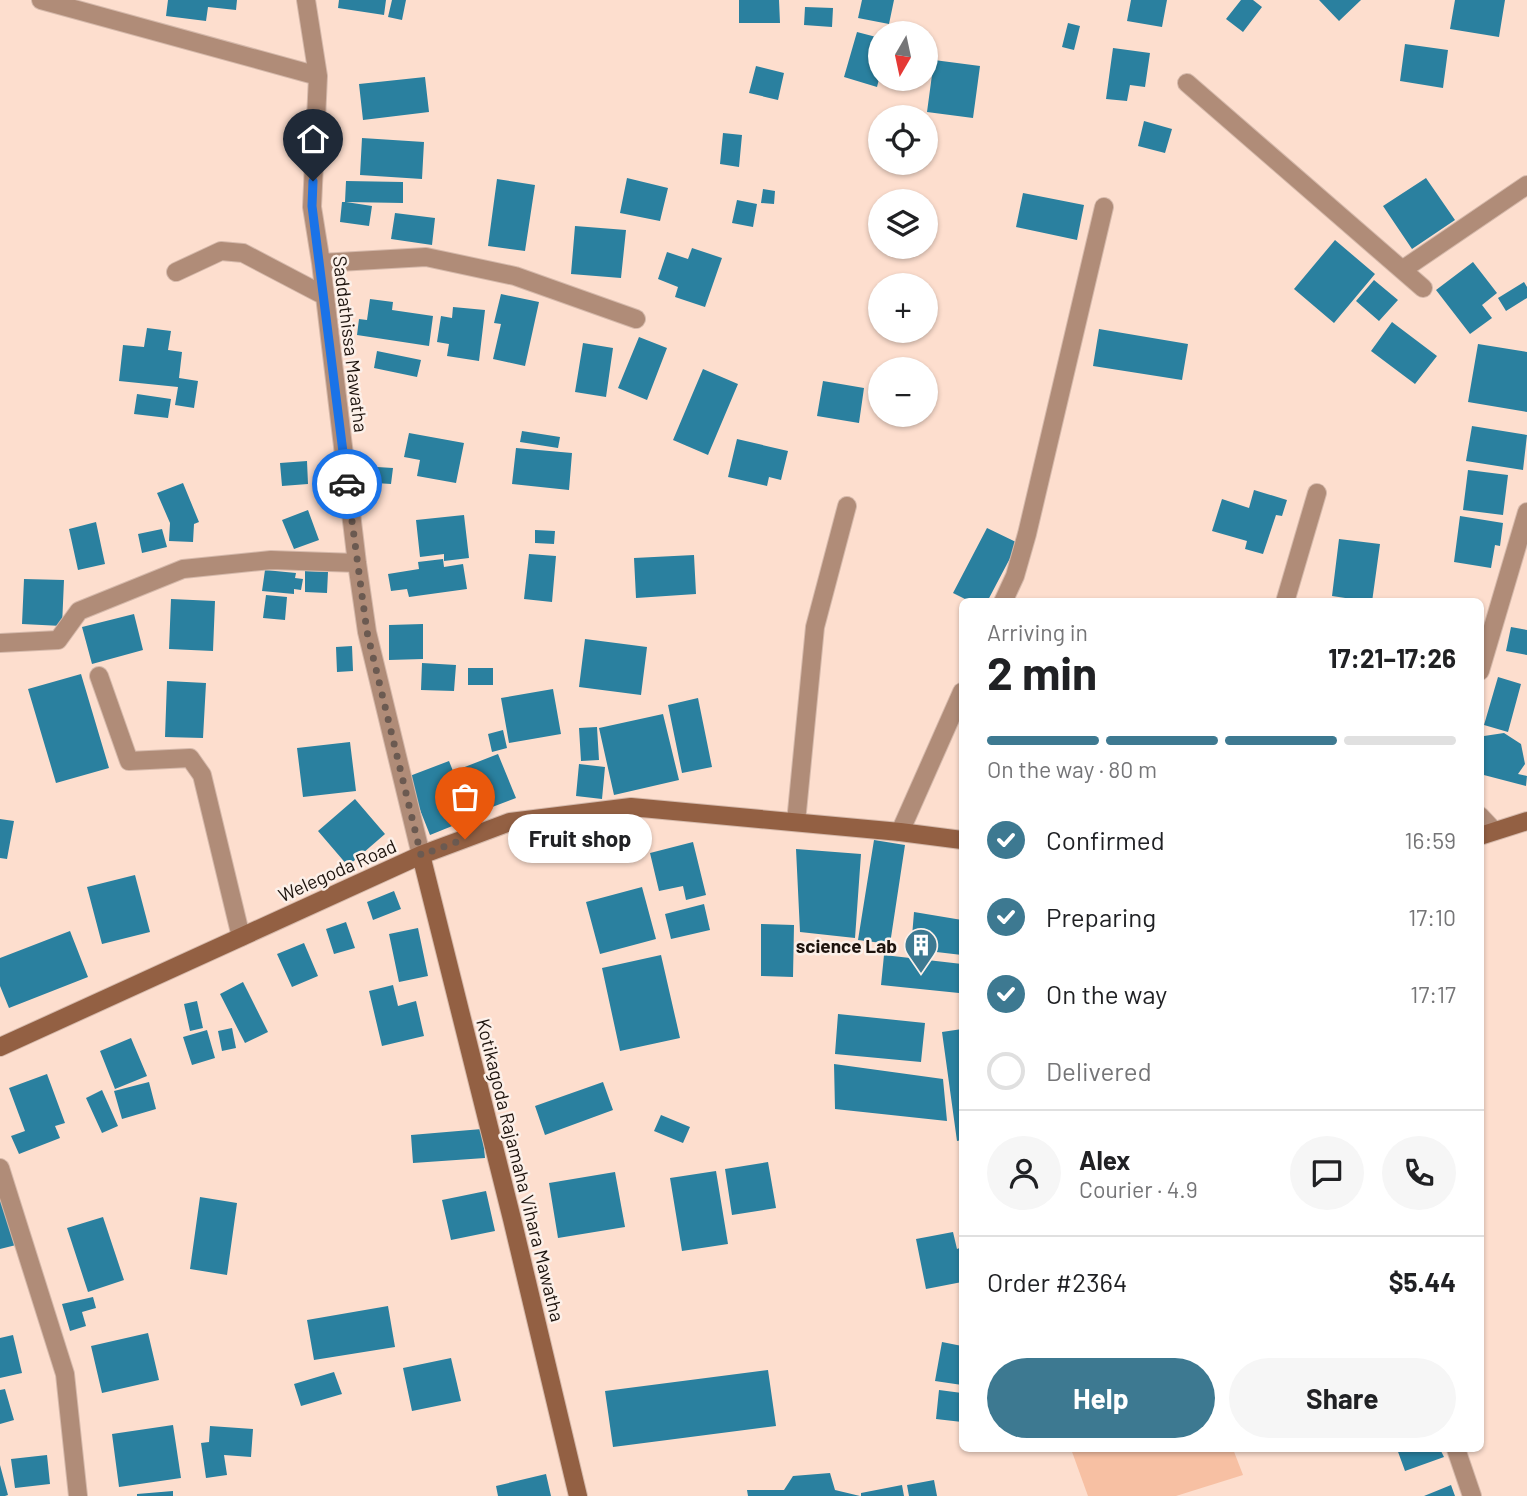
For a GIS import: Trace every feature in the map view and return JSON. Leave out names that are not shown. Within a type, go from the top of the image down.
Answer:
[{"type":"street","points":[[41,0],[318,76]]},
{"type":"street","name":"Saddathissa Mawatha","points":[[306,0],[318,76],[312,206],[357,563],[367,632],[421,855]]},
{"type":"street","points":[[1187,83],[1423,288]]},
{"type":"street","points":[[1402,270],[1527,185]]},
{"type":"street","points":[[1005,598],[1015,576],[1027,534],[1104,207]]},
{"type":"street","points":[[176,272],[221,251],[243,253],[325,296]]},
{"type":"street","points":[[321,263],[426,257],[515,275],[636,319]]},
{"type":"street","points":[[1286,598],[1317,493]]},
{"type":"street","points":[[796,822],[815,627],[847,506]]},
{"type":"street","points":[[1484,658],[1527,513]]},
{"type":"street","points":[[0,643],[58,640],[79,611],[183,569],[271,560],[357,563]]},
{"type":"street","points":[[99,676],[129,761],[190,758],[202,775],[241,937]]},
{"type":"street","points":[[900,832],[959,699]]},
{"type":"street","name":"Welegoda Road","points":[[0,1047],[421,855],[510,822],[631,807],[959,840]]},
{"type":"street","points":[[1487,834],[1527,821]]},
{"type":"street","name":"Kotikagoda Rajamaha Vihara Mawatha","points":[[421,855],[578,1496]]},
{"type":"street","points":[[0,1168],[65,1374],[78,1496]]},
{"type":"street","points":[[1457,1452],[1472,1496]]},
{"type":"shaded area","points":[[1072,1452],[1234,1452],[1243,1475],[1176,1496],[1088,1496]]},
{"type":"building","points":[[168,0],[237,0],[236,10],[208,7],[206,21],[166,16]]},
{"type":"building","points":[[339,0],[386,0],[384,15],[338,8]]},
{"type":"building","points":[[392,0],[406,0],[402,20],[388,17]]},
{"type":"building","points":[[739,0],[779,0],[780,23],[739,23]]},
{"type":"building","points":[[862,0],[894,0],[890,21],[858,18]]},
{"type":"building","points":[[1131,0],[1167,0],[1162,27],[1127,21]]},
{"type":"building","points":[[1241,0],[1253,0],[1262,7],[1243,32],[1226,19]]},
{"type":"building","points":[[1319,0],[1361,0],[1339,21]]},
{"type":"building","points":[[1455,0],[1505,0],[1499,37],[1450,29]]},
{"type":"building","points":[[805,7],[833,8],[832,27],[804,25]]},
{"type":"building","points":[[1068,23],[1080,26],[1074,50],[1062,47]]},
{"type":"building","points":[[857,32],[868,35],[868,84],[844,77]]},
{"type":"building","points":[[1405,44],[1448,50],[1443,88],[1400,81]]},
{"type":"building","points":[[1113,48],[1150,53],[1145,87],[1130,85],[1127,101],[1106,99]]},
{"type":"building","points":[[938,61],[980,66],[973,118],[938,113],[938,105],[928,105],[930,91],[938,91]]},
{"type":"building","points":[[756,66],[784,73],[778,100],[749,93]]},
{"type":"building","points":[[425,77],[429,112],[363,120],[359,84]]},
{"type":"building","points":[[1144,121],[1172,129],[1165,153],[1138,146]]},
{"type":"building","points":[[723,133],[742,135],[739,167],[720,164]]},
{"type":"building","points":[[362,138],[424,142],[422,179],[360,175]]},
{"type":"building","points":[[627,178],[668,188],[660,221],[620,213]]},
{"type":"building","points":[[1426,178],[1455,220],[1412,249],[1383,206]]},
{"type":"building","points":[[497,179],[535,185],[525,251],[488,246]]},
{"type":"building","points":[[346,181],[403,182],[403,203],[346,202],[372,206],[369,226],[340,222]]},
{"type":"building","points":[[763,189],[775,191],[774,204],[761,203]]},
{"type":"building","points":[[1023,193],[1084,205],[1077,240],[1016,227]]},
{"type":"building","points":[[737,200],[757,204],[753,227],[732,223]]},
{"type":"building","points":[[395,213],[435,218],[432,245],[391,239]]},
{"type":"building","points":[[575,226],[626,230],[621,278],[571,274]]},
{"type":"building","points":[[1335,240],[1375,274],[1334,323],[1294,289]]},
{"type":"building","points":[[692,248],[722,258],[705,307],[675,297],[678,287],[658,279],[667,252],[688,259]]},
{"type":"building","points":[[1473,262],[1497,293],[1482,305],[1492,318],[1470,334],[1436,290]]},
{"type":"building","points":[[1374,280],[1398,300],[1379,321],[1356,301]]},
{"type":"building","points":[[1524,282],[1527,298],[1506,311],[1498,298]]},
{"type":"building","points":[[501,294],[539,302],[525,366],[493,359],[501,324],[494,323]]},
{"type":"building","points":[[370,299],[393,302],[392,310],[433,316],[429,346],[357,335],[359,319],[367,320]]},
{"type":"building","points":[[453,307],[485,310],[479,361],[447,356],[449,344],[437,342],[441,316],[452,318]]},
{"type":"building","points":[[1392,322],[1437,356],[1415,384],[1371,351]]},
{"type":"building","points":[[147,328],[171,331],[168,350],[182,352],[179,378],[198,381],[194,408],[175,405],[178,387],[119,381],[123,345],[144,347]]},
{"type":"building","points":[[1099,329],[1188,344],[1182,380],[1093,366]]},
{"type":"building","points":[[639,337],[667,348],[647,400],[618,388]]},
{"type":"building","points":[[583,343],[613,348],[606,397],[575,392]]},
{"type":"building","points":[[1478,344],[1527,352],[1527,412],[1468,402]]},
{"type":"building","points":[[377,351],[421,360],[417,377],[374,368]]},
{"type":"building","points":[[703,369],[738,384],[708,455],[673,440]]},
{"type":"building","points":[[823,381],[864,388],[859,423],[817,416]]},
{"type":"building","points":[[137,394],[171,399],[168,418],[134,414]]},
{"type":"building","points":[[1472,426],[1527,435],[1523,470],[1466,461]]},
{"type":"building","points":[[522,431],[560,437],[558,448],[520,442]]},
{"type":"building","points":[[409,433],[464,443],[456,483],[417,476],[420,460],[404,457]]},
{"type":"building","points":[[737,439],[788,451],[781,480],[769,477],[767,486],[728,477]]},
{"type":"building","points":[[516,448],[572,453],[569,490],[512,484]]},
{"type":"building","points":[[307,461],[308,484],[282,486],[280,463]]},
{"type":"building","points":[[361,466],[393,468],[391,484],[360,482]]},
{"type":"building","points":[[1468,470],[1508,475],[1503,515],[1463,510]]},
{"type":"building","points":[[183,483],[199,522],[194,524],[193,542],[169,541],[170,523],[157,493]]},
{"type":"building","points":[[1254,490],[1287,500],[1282,516],[1276,515],[1263,554],[1245,549],[1247,541],[1212,531],[1222,499],[1249,508]]},
{"type":"building","points":[[308,510],[319,540],[294,549],[282,520]]},
{"type":"building","points":[[464,515],[469,558],[444,561],[444,554],[420,557],[416,520]]},
{"type":"building","points":[[1460,516],[1503,523],[1500,546],[1495,545],[1491,568],[1454,562]]},
{"type":"building","points":[[96,522],[105,564],[78,570],[69,529]]},
{"type":"building","points":[[987,528],[1018,543],[989,598],[963,598],[953,593]]},
{"type":"building","points":[[162,529],[167,547],[142,553],[138,534]]},
{"type":"building","points":[[535,530],[555,531],[554,544],[535,543]]},
{"type":"building","points":[[1339,539],[1380,544],[1373,598],[1332,596]]},
{"type":"building","points":[[529,554],[556,556],[552,602],[524,599]]},
{"type":"building","points":[[694,555],[696,594],[636,598],[634,558]]},
{"type":"building","points":[[443,559],[444,567],[463,564],[467,589],[409,597],[407,589],[391,591],[388,574],[419,569],[418,562]]},
{"type":"building","points":[[265,570],[296,573],[295,578],[303,579],[301,590],[294,589],[294,594],[262,591]]},
{"type":"building","points":[[305,571],[328,572],[327,593],[305,592]]},
{"type":"building","points":[[24,579],[64,580],[62,626],[22,624]]},
{"type":"building","points":[[266,595],[287,597],[285,620],[263,618]]},
{"type":"building","points":[[171,599],[215,601],[213,651],[169,649]]},
{"type":"building","points":[[134,614],[143,650],[92,664],[82,627]]},
{"type":"building","points":[[423,624],[423,659],[389,660],[389,625]]},
{"type":"building","points":[[1511,627],[1527,630],[1527,655],[1506,651]]},
{"type":"building","points":[[585,639],[647,647],[641,695],[579,687]]},
{"type":"building","points":[[352,646],[353,671],[337,672],[336,647]]},
{"type":"building","points":[[422,663],[456,665],[454,691],[421,690]]},
{"type":"building","points":[[468,668],[493,668],[493,685],[468,685]]},
{"type":"building","points":[[81,674],[109,768],[56,783],[28,689]]},
{"type":"building","points":[[1498,677],[1521,684],[1508,732],[1484,725]]},
{"type":"building","points":[[167,681],[206,683],[203,738],[165,737]]},
{"type":"building","points":[[553,689],[561,734],[509,743],[501,698]]},
{"type":"building","points":[[698,698],[712,767],[682,773],[668,705]]},
{"type":"building","points":[[663,714],[679,780],[614,795],[599,728]]},
{"type":"building","points":[[597,727],[599,760],[581,761],[579,728]]},
{"type":"building","points":[[503,730],[507,748],[492,752],[488,734]]},
{"type":"building","points":[[1504,733],[1521,744],[1525,764],[1518,774],[1527,776],[1526,786],[1484,775],[1484,736]]},
{"type":"building","points":[[350,742],[356,791],[303,797],[297,748]]},
{"type":"building","points":[[498,754],[516,798],[474,814],[457,770]]},
{"type":"building","points":[[449,761],[472,818],[430,835],[407,777]]},
{"type":"building","points":[[579,764],[605,767],[602,799],[576,796]]},
{"type":"building","points":[[355,799],[385,834],[348,866],[318,831]]},
{"type":"building","points":[[0,819],[14,821],[7,859],[0,858]]},
{"type":"building","points":[[874,840],[905,845],[890,944],[858,940]]},
{"type":"building","points":[[693,842],[706,895],[686,900],[683,886],[659,891],[650,853]]},
{"type":"building","points":[[796,849],[861,854],[855,938],[800,932]]},
{"type":"building","points":[[135,875],[150,932],[102,944],[87,887]]},
{"type":"building","points":[[642,887],[656,939],[600,954],[586,902]]},
{"type":"building","points":[[394,891],[401,909],[373,920],[367,902]]},
{"type":"building","points":[[704,904],[710,930],[671,939],[665,914]]},
{"type":"building","name":"science Lab","points":[[914,912],[959,920],[959,955],[911,949]]},
{"type":"building","points":[[346,922],[355,948],[334,954],[326,929]]},
{"type":"building","points":[[761,924],[794,925],[793,977],[761,976]]},
{"type":"building","points":[[418,928],[428,976],[399,982],[389,934]]},
{"type":"building","points":[[70,931],[88,977],[9,1008],[0,986],[0,958]]},
{"type":"building","points":[[304,943],[318,976],[292,987],[277,954]]},
{"type":"building","points":[[661,955],[680,1038],[620,1051],[602,968]]},
{"type":"building","name":"science Lab","points":[[884,955],[959,964],[959,993],[881,985]]},
{"type":"building","points":[[243,982],[268,1032],[245,1043],[220,994]]},
{"type":"building","points":[[393,985],[398,1006],[416,1001],[424,1036],[382,1046],[369,991]]},
{"type":"building","points":[[197,1001],[203,1028],[190,1031],[184,1004]]},
{"type":"building","points":[[838,1014],[925,1023],[921,1062],[835,1054]]},
{"type":"building","points":[[232,1028],[236,1048],[222,1051],[218,1031]]},
{"type":"building","points":[[959,1029],[957,1141],[942,1032]]},
{"type":"building","points":[[207,1030],[215,1058],[192,1065],[183,1037]]},
{"type":"building","points":[[131,1038],[147,1076],[115,1089],[100,1051]]},
{"type":"building","points":[[834,1064],[943,1079],[947,1121],[835,1109]]},
{"type":"building","points":[[47,1074],[65,1123],[55,1126],[60,1138],[19,1154],[11,1136],[25,1131],[9,1088]]},
{"type":"building","points":[[149,1082],[156,1109],[122,1119],[114,1091]]},
{"type":"building","points":[[603,1082],[613,1110],[545,1135],[535,1106]]},
{"type":"building","points":[[102,1090],[118,1126],[102,1133],[86,1098]]},
{"type":"building","points":[[661,1115],[690,1127],[683,1143],[654,1131]]},
{"type":"building","points":[[482,1129],[485,1158],[413,1163],[411,1135]]},
{"type":"building","points":[[768,1162],[776,1208],[732,1215],[725,1169]]},
{"type":"building","points":[[716,1171],[728,1244],[682,1251],[670,1178]]},
{"type":"building","points":[[615,1172],[625,1227],[558,1238],[549,1183]]},
{"type":"building","points":[[0,1190],[16,1245],[0,1249]]},
{"type":"building","points":[[486,1191],[495,1231],[451,1240],[442,1200]]},
{"type":"building","points":[[200,1197],[237,1203],[227,1275],[190,1269]]},
{"type":"building","points":[[103,1217],[124,1280],[88,1292],[67,1228]]},
{"type":"building","points":[[953,1232],[957,1249],[959,1248],[959,1283],[926,1289],[916,1239]]},
{"type":"building","points":[[93,1297],[96,1308],[82,1312],[86,1326],[70,1331],[62,1304]]},
{"type":"building","points":[[388,1306],[395,1347],[314,1360],[307,1320]]},
{"type":"building","points":[[148,1333],[159,1380],[102,1393],[91,1346]]},
{"type":"building","points":[[13,1335],[22,1373],[0,1378],[0,1338]]},
{"type":"building","points":[[942,1342],[959,1345],[959,1385],[935,1381]]},
{"type":"building","points":[[451,1358],[461,1401],[412,1411],[403,1368]]},
{"type":"building","points":[[768,1370],[776,1426],[613,1447],[605,1391]]},
{"type":"building","points":[[334,1372],[342,1394],[301,1406],[294,1384]]},
{"type":"building","points":[[5,1389],[14,1420],[0,1424],[0,1390]]},
{"type":"building","points":[[939,1390],[959,1393],[959,1422],[936,1419]]},
{"type":"building","points":[[173,1425],[181,1478],[119,1487],[112,1434]]},
{"type":"building","points":[[210,1426],[253,1429],[251,1457],[224,1455],[227,1475],[206,1478],[201,1443],[209,1442]]},
{"type":"building","points":[[1398,1452],[1442,1452],[1444,1457],[1405,1471]]},
{"type":"building","points":[[47,1455],[50,1484],[15,1488],[11,1459]]},
{"type":"building","points":[[0,1465],[8,1495],[5,1496],[0,1496]]},
{"type":"building","points":[[830,1473],[835,1490],[860,1496],[748,1496],[747,1490],[784,1490],[793,1476]]},
{"type":"building","points":[[546,1474],[551,1496],[498,1496],[496,1486]]},
{"type":"building","points":[[934,1480],[937,1496],[909,1496],[907,1485]]},
{"type":"building","points":[[902,1485],[904,1496],[861,1496],[861,1493]]},
{"type":"building","points":[[1451,1485],[1455,1496],[1424,1496]]},
{"type":"building","points":[[173,1491],[173,1496],[137,1496],[137,1494]]},
{"type":"way so far","points":[[347,484],[367,632],[421,855],[465,839]]},
{"type":"place","name":"Fruit shop","points":[[465,839]]},
{"type":"place","name":"science Lab","points":[[921,975]]},
{"type":"route","points":[[313,181],[312,206],[347,484]]}]
